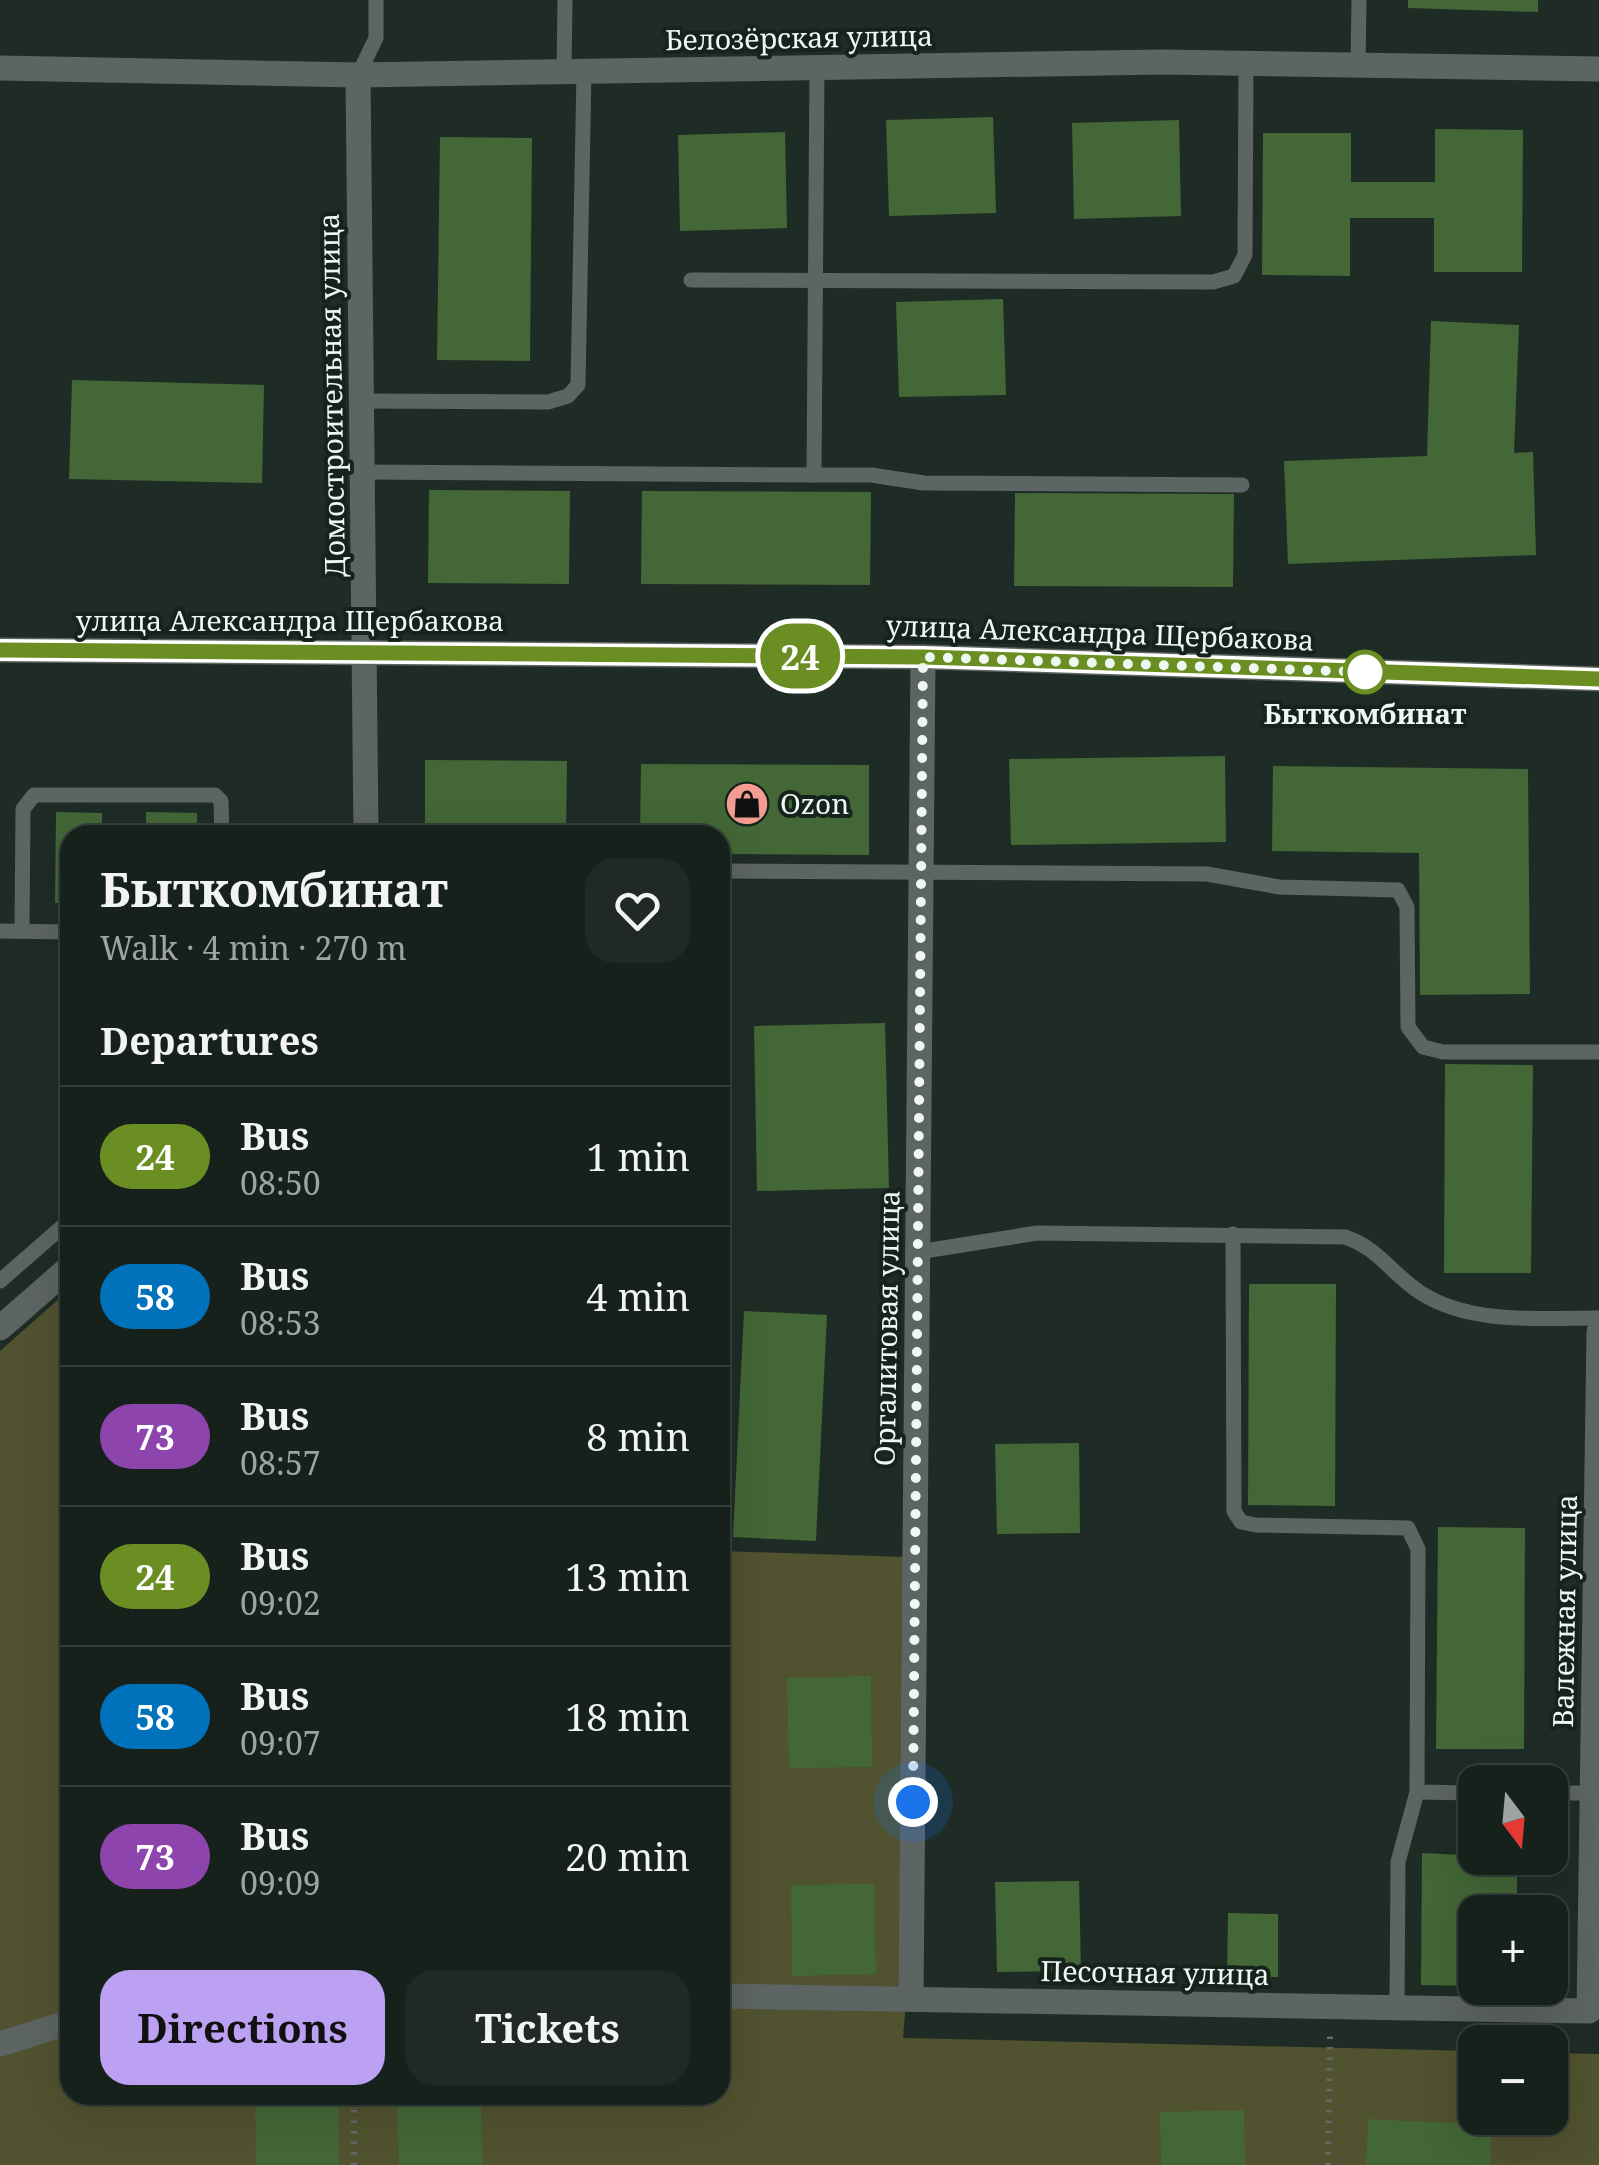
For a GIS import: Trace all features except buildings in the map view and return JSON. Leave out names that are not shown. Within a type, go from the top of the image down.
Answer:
[{"type":"street","name":"Белозёрская улица","points":[[0,68],[358,75],[1246,64],[1599,69]]},
{"type":"street","name":"Домостроительная улица","points":[[358,75],[366,825]]},
{"type":"street","name":"улица Александра Щербакова","points":[[0,650],[923,657],[1599,679]]},
{"type":"street","name":"Оргалитовая улица","points":[[911,1999],[923,657]]},
{"type":"street","points":[[0,1328],[60,1277]]},
{"type":"street","name":"Валежная улица","points":[[1589,2011],[1599,1332]]},
{"type":"street","name":"Песочная улица","points":[[730,1996],[1589,2011]]},
{"type":"street","points":[[0,2044],[60,2025]]},
{"type":"lane","points":[[358,75],[376,38],[376,0]]},
{"type":"lane","points":[[362,401],[548,402],[568,396],[578,385],[574,72],[565,0]]},
{"type":"lane","points":[[1358,65],[1359,0]]},
{"type":"lane","points":[[691,280],[1213,282],[1234,276],[1245,254],[1246,64]]},
{"type":"lane","points":[[814,475],[817,68]]},
{"type":"lane","points":[[362,472],[871,475],[924,482],[1242,484]]},
{"type":"lane","points":[[22,931],[23,809],[34,795],[215,796],[221,802],[222,825]]},
{"type":"lane","points":[[730,872],[1208,874],[1279,886],[1398,890],[1407,907],[1408,1027],[1423,1047],[1444,1052],[1599,1052]]},
{"type":"lane","points":[[0,931],[60,932]]},
{"type":"lane","points":[[0,1281],[60,1229]]},
{"type":"lane","points":[[918,1252],[1037,1233],[1345,1236],[1362,1242],[1421,1293],[1453,1306],[1507,1318],[1599,1318]]},
{"type":"lane","points":[[1233,1234],[1234,1511],[1241,1522],[1256,1525],[1394,1526],[1408,1528],[1416,1537],[1417,1792],[1398,1862],[1397,2008]]},
{"type":"lane","points":[[1417,1792],[1458,1793]]},
{"type":"lane","points":[[1568,1793],[1592,1794]]},
{"type":"path","points":[[1328,2165],[1330,2006]]},
{"type":"path","points":[[354,2105],[354,2165]]},
{"type":"green space","points":[[60,1298],[60,2105],[730,2105],[730,1551],[906,1557],[907,1990],[903,2038],[1458,2051],[1458,2135],[1568,2135],[1568,2053],[1599,2054],[1599,2165],[0,2165],[0,1351]]},
{"type":"bus line","name":"24","points":[[0,650],[923,657],[1599,679]]},
{"type":"place","name":"Быткомбинат","points":[[1365,672]]},
{"type":"place","name":"Ozon","points":[[747,804]]},
{"type":"route","points":[[913,1802],[923,657],[1365,672]]}]
